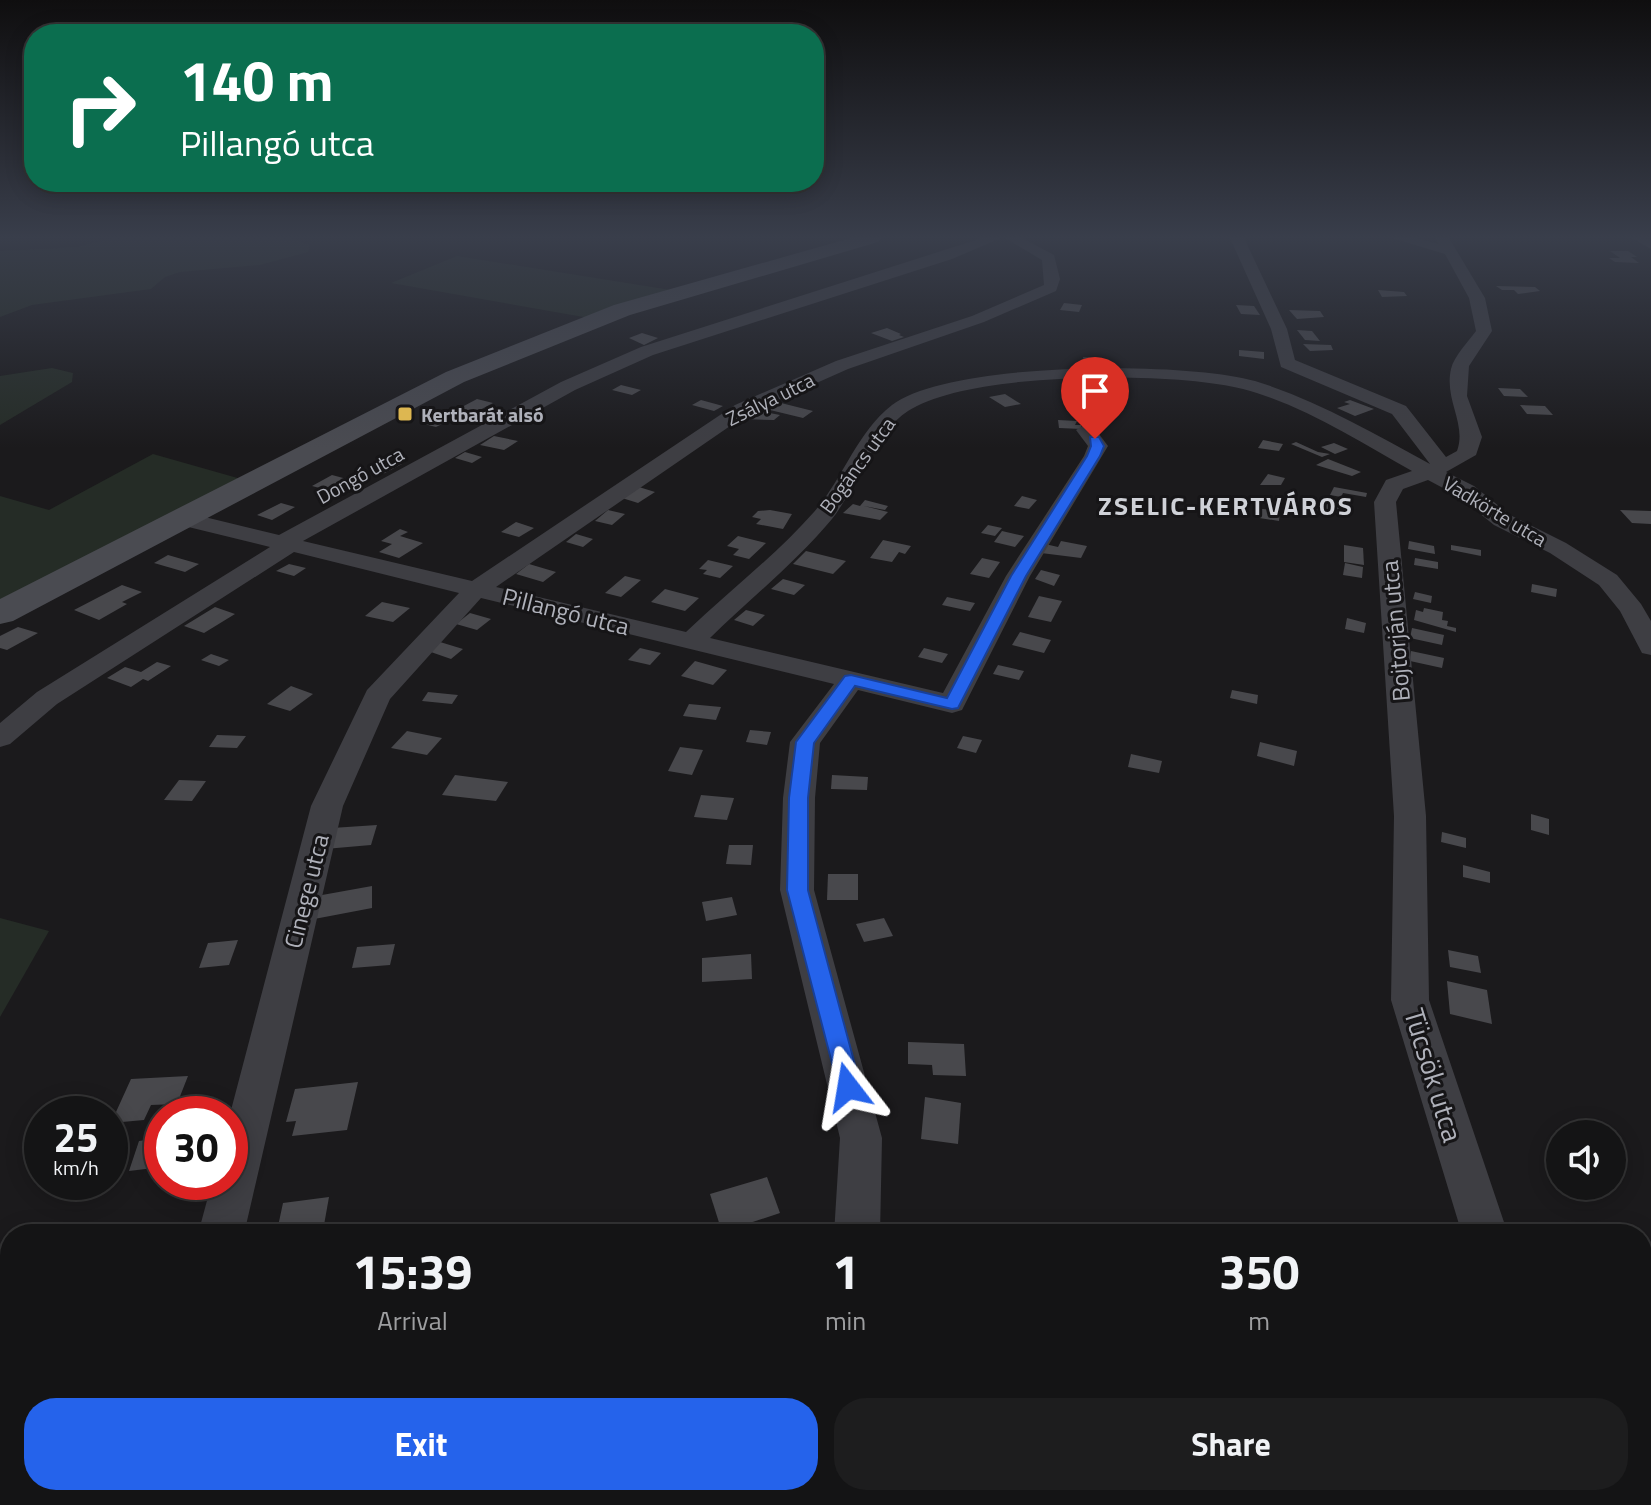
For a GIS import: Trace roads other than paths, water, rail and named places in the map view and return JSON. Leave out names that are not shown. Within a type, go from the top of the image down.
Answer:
[{"type":"street","points":[[0,613],[455,377],[628,308]]},
{"type":"street","name":"Dongó utca","points":[[0,738],[47,698],[287,543],[568,386],[647,351],[782,308]]},
{"type":"street","name":"Zsálya utca","points":[[476,589],[742,409],[842,365],[1003,308]]},
{"type":"street","points":[[1269,308],[1279,329],[1287,363],[1399,410],[1435,469]]},
{"type":"street","name":"Vadkörte utca","points":[[1435,469],[1466,455],[1472,437],[1458,396],[1460,366],[1484,331],[1479,308]]},
{"type":"street","name":"Bogáncs utca","points":[[692,641],[827,512],[880,426],[904,404],[951,388],[1003,378],[1065,374],[1221,379],[1272,393],[1435,469]]},
{"type":"street","name":"Pillangó utca","points":[[180,518],[952,704],[1018,576],[1094,456],[1098,446],[1086,430]]},
{"type":"street","name":"Vadkörte utca","points":[[1435,469],[1502,520],[1558,548],[1608,580],[1632,609],[1651,647]]},
{"type":"street","name":"Bojtorján utca","points":[[1410,816],[1385,502],[1394,485],[1435,469]]},
{"type":"street","name":"Cinege utca","points":[[223,1224],[327,806],[377,696],[476,589]]},
{"type":"street","points":[[851,680],[805,742],[799,798],[797,890],[861,1138],[857,1224]]},
{"type":"street","name":"Tücsök utca","points":[[1410,816],[1410,1000],[1482,1224]]},
{"type":"place","name":"Kertbarát alsó","points":[[405,414]]},
{"type":"district","name":"ZSELIC-KERTVÁROS","points":[[1226,505]]}]
